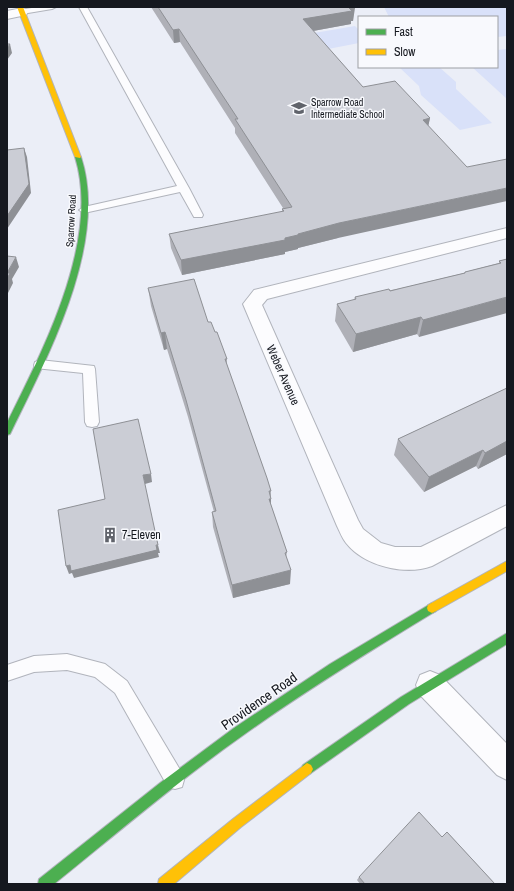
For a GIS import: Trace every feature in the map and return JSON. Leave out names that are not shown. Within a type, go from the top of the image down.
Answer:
[{"type":"street","points":[[7,15],[21,9]]},
{"type":"street","name":"Sparrow Road","points":[[7,432],[40,365],[58,322],[79,261],[84,235],[84,185],[80,163],[21,9]]},
{"type":"street","name":"Weber Avenue","points":[[507,233],[261,294],[252,304],[348,526],[355,536],[373,551],[395,558],[423,558],[507,515]]},
{"type":"street","name":"Providence Road","points":[[44,884],[175,780],[266,712],[335,666],[437,604],[507,566]]},
{"type":"street","points":[[164,884],[254,808],[313,764],[370,724],[430,685],[507,638]]},
{"type":"street","points":[[430,685],[507,765]]},
{"type":"lane","points":[[21,9],[52,7]]},
{"type":"lane","points":[[84,7],[198,214]]},
{"type":"lane","points":[[84,210],[184,188]]},
{"type":"lane","points":[[40,365],[89,369],[92,422]]},
{"type":"lane","points":[[7,673],[34,664],[66,662],[99,670],[121,686],[175,780]]},
{"type":"shaded area","points":[[384,7],[507,7],[507,36],[498,37],[498,16],[388,16]]},
{"type":"shaded area","points":[[355,26],[358,29],[358,43],[328,49],[314,33]]},
{"type":"shaded area","points":[[507,49],[507,99],[473,68],[498,68],[498,50]]},
{"type":"shaded area","points":[[400,68],[440,68],[456,82],[456,89],[492,123],[460,130],[421,95],[419,86]]},
{"type":"building","name":"Sparrow Road Intermediate School","points":[[158,7],[354,7],[355,8],[349,8],[352,11],[303,19],[363,87],[395,81],[430,118],[423,120],[467,167],[507,159],[507,188],[339,223],[285,238],[285,240],[181,260],[169,234],[284,211],[282,209],[292,207],[235,119],[238,119],[179,29],[173,30]]},
{"type":"building","points":[[24,148],[29,184],[7,216],[7,150]]},
{"type":"building","points":[[7,256],[16,257],[7,273]]},
{"type":"building","points":[[507,259],[507,297],[423,320],[421,317],[356,334],[337,304],[356,299],[355,297],[389,289],[390,291],[465,273],[501,263],[499,261]]},
{"type":"building","points":[[194,279],[208,322],[211,322],[215,332],[217,332],[227,359],[225,359],[267,478],[271,491],[269,491],[271,499],[269,499],[287,552],[285,553],[291,570],[232,585],[212,512],[216,511],[186,400],[165,332],[161,333],[148,288]]},
{"type":"building","points":[[507,388],[507,441],[485,453],[483,450],[429,477],[398,439]]},
{"type":"building","points":[[138,419],[151,474],[143,475],[158,545],[156,545],[157,550],[71,571],[70,565],[66,566],[58,510],[105,499],[93,429]]},
{"type":"building","points":[[419,812],[442,837],[447,832],[495,884],[365,884],[359,877]]},
{"type":"traffic: fast","points":[[7,432],[50,338],[63,306],[77,264],[85,209],[83,179],[78,157]]},
{"type":"traffic: fast","points":[[44,884],[164,788],[238,732],[334,668],[432,608]]},
{"type":"traffic: fast","points":[[307,769],[405,700],[507,638]]},
{"type":"traffic: slow","points":[[20,7],[78,157]]},
{"type":"traffic: slow","points":[[432,608],[507,566]]},
{"type":"traffic: slow","points":[[164,884],[237,823],[307,769]]},
{"type":"place","name":"Sparrow Road Intermediate School","points":[[299,108]]},
{"type":"place","name":"7-Eleven","points":[[110,535]]}]
